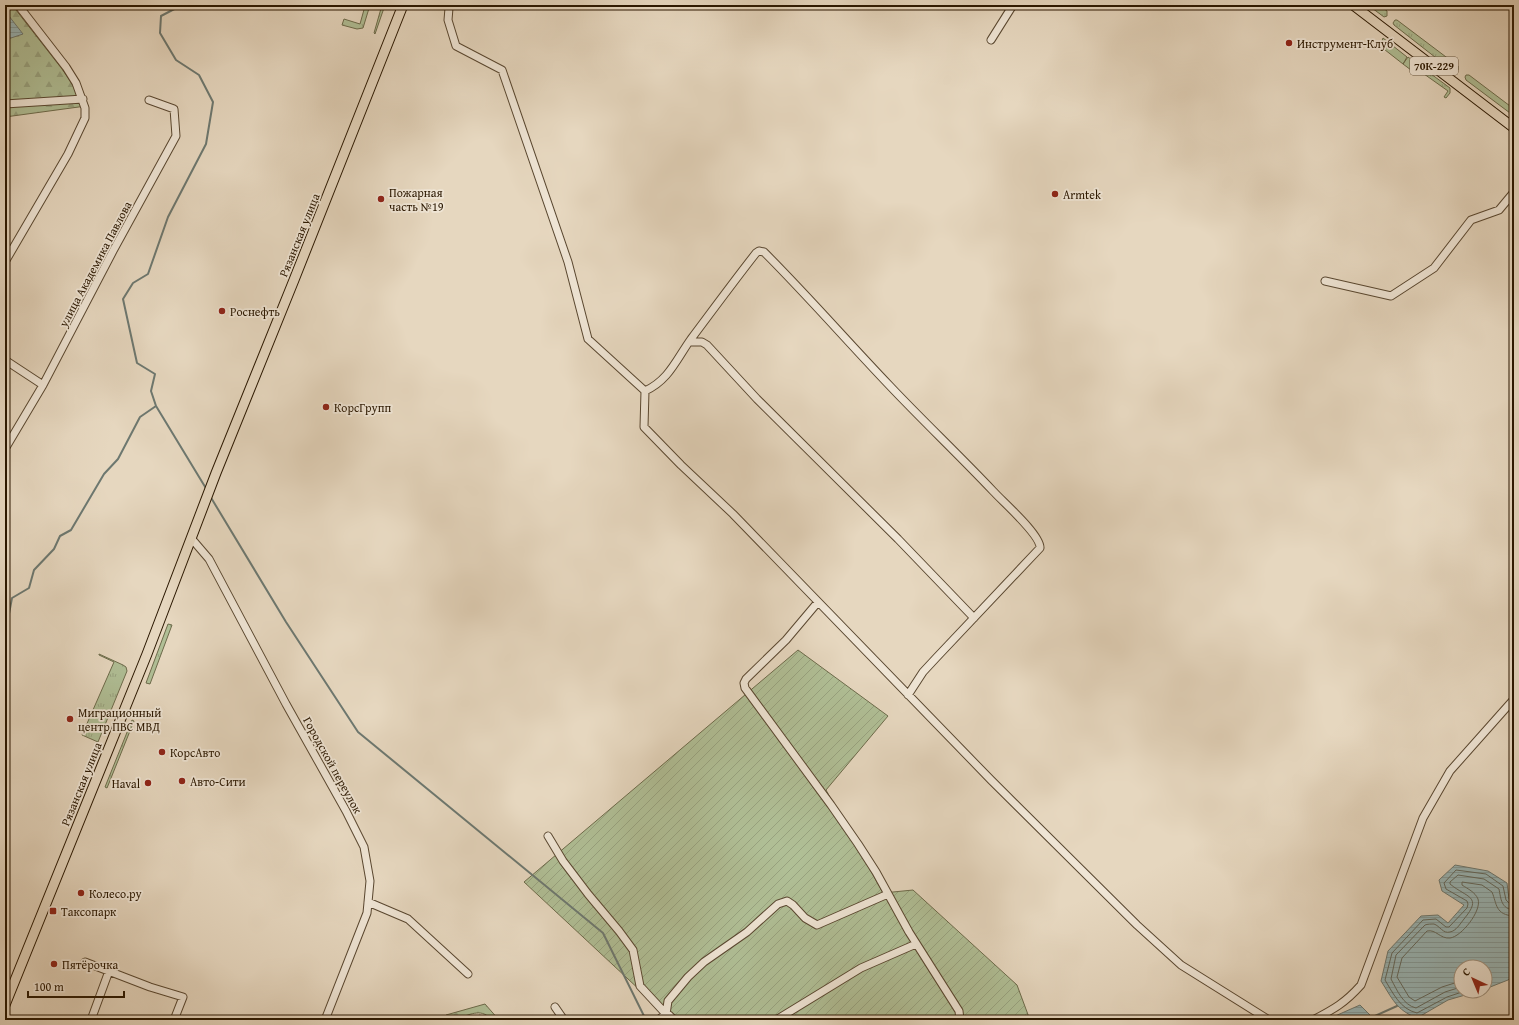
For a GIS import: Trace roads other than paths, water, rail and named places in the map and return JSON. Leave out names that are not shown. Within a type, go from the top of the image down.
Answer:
[{"type":"main road","name":"Рязанская улица","points":[[5,1004],[141,668],[214,477],[403,5]]},
{"type":"main road","name":"70К-229","points":[[1353,5],[1514,128]]},
{"type":"street","points":[[6,258],[68,154],[85,118],[83,99],[76,83],[66,67],[18,5]]},
{"type":"street","points":[[991,40],[1013,5]]},
{"type":"street","points":[[449,8],[448,20],[456,46],[502,70],[568,262],[588,339],[645,391],[644,427],[681,465],[733,514],[991,780],[1137,925],[1181,965],[1268,1020]]},
{"type":"street","points":[[5,104],[83,99]]},
{"type":"street","name":"улица Академика Павлова","points":[[5,448],[44,385],[113,251],[176,136],[174,109],[149,100]]},
{"type":"street","points":[[1325,281],[1391,296],[1434,268],[1471,220],[1500,210],[1514,192]]},
{"type":"street","points":[[645,391],[663,380],[756,254],[759,251],[764,252],[802,291],[887,384],[964,460],[1038,538],[1040,548],[923,672],[908,695]]},
{"type":"street","points":[[690,342],[702,342],[707,345],[757,399],[974,618]]},
{"type":"street","points":[[5,360],[44,385]]},
{"type":"street","name":"Городской переулок","points":[[191,538],[208,559],[352,823],[364,848],[370,881],[367,913],[325,1020]]},
{"type":"street","points":[[818,602],[786,640],[746,679],[744,683],[745,688],[831,805],[876,872],[916,944],[959,1011],[960,1020]]},
{"type":"street","points":[[1313,1020],[1335,1009],[1348,1000],[1361,985],[1423,818],[1450,771],[1514,699]]},
{"type":"street","points":[[548,836],[588,894],[633,950],[640,986],[666,1014],[674,1020]]},
{"type":"street","points":[[658,1020],[666,1014],[668,1001],[688,977],[704,962],[747,932],[778,904],[787,901],[806,918],[817,925],[888,894]]},
{"type":"street","points":[[368,902],[408,920],[468,974]]},
{"type":"street","points":[[776,1020],[861,968],[916,944]]},
{"type":"street","points":[[85,962],[150,987],[183,997],[174,1020]]},
{"type":"street","points":[[91,1020],[109,971]]},
{"type":"street","points":[[555,1007],[564,1020]]},
{"type":"water","points":[[5,11],[23,34],[5,40]]},
{"type":"water","points":[[1455,865],[1488,871],[1507,883],[1509,899],[1514,902],[1514,975],[1508,980],[1493,986],[1493,959],[1453,959],[1453,999],[1417,1018],[1404,1011],[1395,1003],[1381,981],[1388,951],[1421,916],[1438,915],[1448,923],[1464,905],[1442,891],[1439,880]]},
{"type":"water","points":[[1360,1005],[1372,1017],[1371,1020],[1326,1020]]},
{"type":"waterway","points":[[5,623],[8,619],[12,598],[29,588],[34,570],[54,549],[60,536],[71,530],[104,474],[118,459],[140,417],[156,406],[151,391],[155,374],[137,363],[123,299],[133,283],[148,274],[168,217],[206,144],[213,102],[199,75],[176,60],[160,33],[161,16],[182,5]]},
{"type":"waterway","points":[[156,406],[207,490]]},
{"type":"waterway","points":[[210,496],[286,622],[358,732],[603,933],[646,1020]]},
{"type":"waterway","points":[[1366,1020],[1397,1006]]},
{"type":"place","name":"Инструмент-Клуб","points":[[1289,43]]},
{"type":"place","name":"Armtek","points":[[1055,194]]},
{"type":"place","name":"Пожарная часть №19","points":[[381,199]]},
{"type":"place","name":"Роснефть","points":[[222,311]]},
{"type":"place","name":"КорсГрупп","points":[[326,407]]},
{"type":"place","name":"Миграционный центр ПВС МВД","points":[[70,719]]},
{"type":"place","name":"КорсАвто","points":[[162,752]]},
{"type":"place","name":"Авто-Сити","points":[[182,781]]},
{"type":"place","name":"Haval","points":[[148,783]]},
{"type":"place","name":"Колесо.ру","points":[[81,893]]},
{"type":"place","name":"Таксопарк","points":[[53,911]]},
{"type":"place","name":"Пятёрочка","points":[[54,964]]}]
